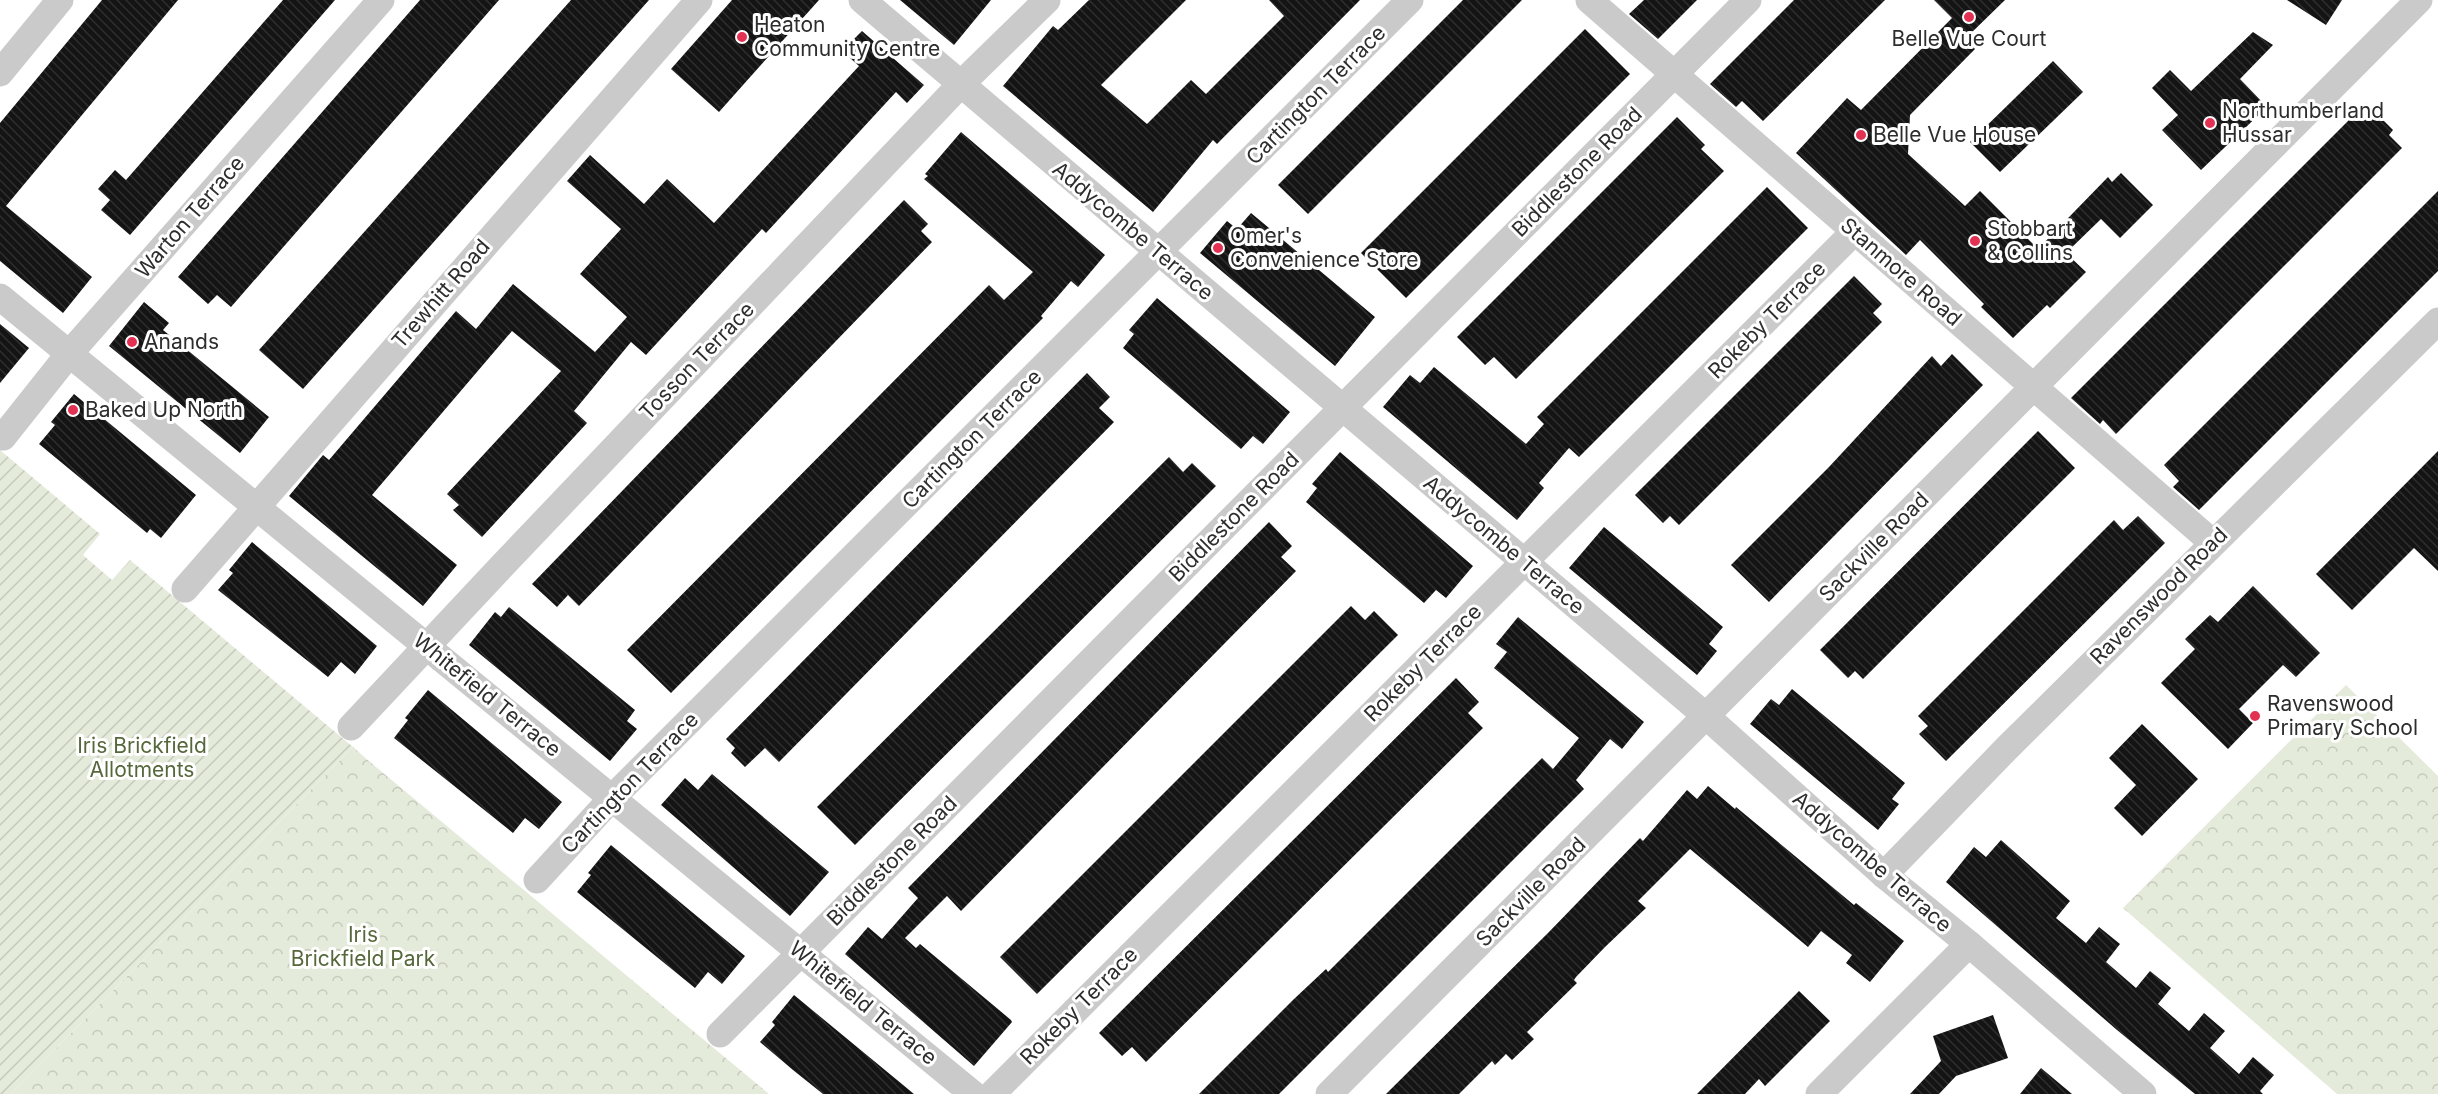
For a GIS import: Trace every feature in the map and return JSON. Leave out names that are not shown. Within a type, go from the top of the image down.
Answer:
[{"type":"street","points":[[0,73],[60,0]]},
{"type":"street","name":"Warton Terrace","points":[[3,437],[69,354],[381,0]]},
{"type":"street","name":"Trewhitt Road","points":[[185,589],[699,0]]},
{"type":"street","name":"Addycombe Terrace","points":[[862,0],[1706,716],[1884,875],[1969,944],[2143,1094]]},
{"type":"street","name":"Tosson Terrace","points":[[351,727],[961,84],[1047,0]]},
{"type":"street","name":"Cartington Terrace","points":[[537,880],[612,798],[1410,0]]},
{"type":"street","name":"Stanmore Road","points":[[1589,0],[2213,543]]},
{"type":"street","name":"Biddlestone Road","points":[[720,1034],[1748,0]]},
{"type":"street","name":"Sackville Road","points":[[1329,1094],[2419,0]]},
{"type":"street","name":"Rokeby Terrace","points":[[992,1094],[1854,232]]},
{"type":"street","name":"Whitefield Terrace","points":[[0,297],[973,1094]]},
{"type":"street","name":"Ravenswood Road","points":[[1884,875],[1966,789],[2438,321]]},
{"type":"street","points":[[1819,1094],[1969,944]]},
{"type":"green space","name":"Iris Brickfield Allotments","points":[[0,450],[100,534],[83,555],[112,580],[130,560],[353,747],[11,1094],[0,1094]]},
{"type":"green space","points":[[2346,685],[2438,776],[2438,1094],[2337,1094],[2123,908]]},
{"type":"green space","name":"Iris Brickfield Park","points":[[353,747],[370,762],[769,1094],[11,1094]]},
{"type":"building","points":[[102,0],[178,0],[6,206],[92,277],[63,313],[0,261],[0,123]]},
{"type":"building","points":[[283,0],[335,0],[130,235],[101,210],[110,200],[98,189],[115,170],[126,180]]},
{"type":"building","points":[[420,0],[499,0],[231,307],[217,295],[208,304],[178,277]]},
{"type":"building","points":[[571,0],[649,0],[303,389],[259,350]]},
{"type":"building","name":"Heaton Community Centre","points":[[732,0],[819,0],[719,112],[671,69]]},
{"type":"building","points":[[900,0],[991,0],[954,45]]},
{"type":"building","points":[[1089,0],[1186,0],[1101,85],[1147,124],[1191,80],[1206,94],[1284,16],[1269,0],[1360,0],[1217,144],[1213,140],[1153,212],[1003,86],[1053,26],[1058,30]]},
{"type":"building","points":[[1463,0],[1522,0],[1308,214],[1278,185]]},
{"type":"building","points":[[1644,0],[1697,0],[1658,39],[1629,14]]},
{"type":"building","points":[[1794,0],[1885,0],[1763,121],[1742,101],[1736,107],[1710,84]]},
{"type":"building","points":[[1934,0],[2005,0],[1966,38],[1975,49],[1910,115],[1908,154],[1965,206],[1980,191],[2038,249],[2108,177],[2112,182],[2121,173],[2153,205],[2120,238],[2101,219],[2066,253],[2086,272],[2050,308],[2047,305],[2013,338],[1981,307],[1984,304],[1920,240],[1906,255],[1796,153],[1847,98],[1861,110],[1952,18]]},
{"type":"building","points":[[2287,0],[2342,0],[2326,25]]},
{"type":"building","points":[[1585,29],[1630,74],[1406,298],[1361,253]]},
{"type":"building","points":[[862,31],[924,85],[907,103],[896,92],[766,233],[762,229],[646,355],[631,342],[574,411],[587,423],[482,537],[453,510],[459,505],[447,494],[561,371],[512,331],[372,495],[457,565],[423,606],[289,496],[323,455],[329,460],[456,311],[476,329],[513,284],[595,352],[627,317],[580,274],[621,229],[567,181],[590,155],[644,204],[667,179],[714,223],[859,66],[842,51]]},
{"type":"building","name":"Northumberland Hussar","points":[[2253,32],[2273,45],[2240,79],[2267,107],[2201,170],[2162,130],[2178,115],[2152,88],[2170,70],[2191,91]]},
{"type":"building","points":[[2053,61],[2083,92],[2000,172],[1970,142]]},
{"type":"building","points":[[2366,103],[2393,130],[2389,135],[2402,148],[2116,434],[2103,420],[2100,424],[2071,398]]},
{"type":"building","points":[[1677,117],[1705,145],[1701,149],[1724,171],[1516,379],[1494,357],[1485,365],[1457,337]]},
{"type":"building","points":[[961,132],[1105,255],[1078,287],[1071,281],[1041,316],[1043,318],[671,693],[627,650],[989,285],[1004,300],[1033,272],[924,179],[928,176],[925,174]]},
{"type":"building","points":[[1767,187],[1808,228],[1579,457],[1569,448],[1539,483],[1544,488],[1517,520],[1383,407],[1410,375],[1420,383],[1434,367],[1526,444],[1544,424],[1537,417]]},
{"type":"building","points":[[2438,191],[2438,271],[2199,510],[2173,487],[2179,481],[2164,465]]},
{"type":"building","points":[[904,200],[928,224],[921,231],[932,242],[579,606],[568,595],[557,607],[532,584]]},
{"type":"building","points":[[1251,213],[1375,317],[1335,366],[1200,253],[1227,221],[1237,229]]},
{"type":"building","points":[[1854,276],[1882,304],[1873,313],[1882,322],[1679,525],[1670,516],[1663,523],[1635,495]]},
{"type":"building","points":[[1157,298],[1290,412],[1263,444],[1253,436],[1241,449],[1123,348],[1134,334],[1129,330]]},
{"type":"building","points":[[144,302],[169,323],[163,330],[269,417],[240,453],[109,346]]},
{"type":"building","points":[[0,324],[29,348],[0,383]]},
{"type":"building","points":[[1952,354],[1983,385],[1769,602],[1731,565],[1829,467],[1932,356],[1941,366]]},
{"type":"building","points":[[1087,373],[1110,397],[1099,408],[1114,422],[779,762],[765,748],[745,767],[731,753],[735,748],[726,739]]},
{"type":"building","points":[[74,394],[196,495],[161,538],[150,529],[147,533],[39,444],[55,425],[51,422]]},
{"type":"building","points":[[2038,431],[2075,468],[1863,679],[1855,671],[1848,678],[1820,650]]},
{"type":"building","points":[[2438,451],[2438,571],[2414,548],[2352,610],[2316,574]]},
{"type":"building","points":[[1340,452],[1473,566],[1446,598],[1436,590],[1424,603],[1306,502],[1317,488],[1312,484]]},
{"type":"building","points":[[1169,457],[1183,472],[1192,463],[1216,486],[855,845],[817,807]]},
{"type":"building","points":[[2138,516],[2165,543],[1946,761],[1919,734],[1928,726],[1918,716],[2114,520],[2123,530]]},
{"type":"building","points":[[1269,522],[1292,546],[1281,557],[1296,571],[961,911],[947,896],[905,938],[916,948],[920,944],[1011,1020],[1012,1022],[974,1066],[845,954],[868,927],[882,939],[918,898],[908,888]]},
{"type":"building","points":[[1604,527],[1723,627],[1709,644],[1717,651],[1697,675],[1569,568]]},
{"type":"building","points":[[252,542],[377,646],[355,674],[341,662],[328,677],[218,590],[233,573],[229,570]]},
{"type":"building","points":[[2253,586],[2320,653],[2296,677],[2283,665],[2239,709],[2253,723],[2228,749],[2161,683],[2195,649],[2185,639],[2210,615],[2218,622]]},
{"type":"building","points":[[1351,606],[1365,620],[1374,611],[1398,635],[1037,994],[1000,957]]},
{"type":"building","points":[[509,607],[635,710],[627,721],[637,729],[610,761],[469,645],[495,612],[501,617]]},
{"type":"building","points":[[1518,617],[1644,722],[1622,749],[1610,739],[1576,780],[1584,789],[1279,1094],[1199,1094],[1294,999],[1326,969],[1328,972],[1542,758],[1553,769],[1579,738],[1494,668],[1507,652],[1496,644]]},
{"type":"building","points":[[1456,678],[1479,702],[1468,713],[1483,728],[1146,1062],[1132,1047],[1122,1056],[1099,1033]]},
{"type":"building","points":[[1792,689],[1905,783],[1892,799],[1899,804],[1878,830],[1750,724],[1771,699],[1779,705]]},
{"type":"building","points":[[428,690],[562,802],[539,829],[525,818],[513,833],[394,738],[408,720],[405,718]]},
{"type":"building","points":[[2142,724],[2198,779],[2142,836],[2114,808],[2136,785],[2109,758]]},
{"type":"building","points":[[712,774],[829,872],[790,916],[661,805],[685,778],[698,790]]},
{"type":"building","points":[[1708,786],[1854,905],[1856,903],[1904,941],[1870,982],[1846,963],[1852,955],[1821,931],[1808,947],[1690,849],[1638,901],[1646,908],[1576,977],[1574,980],[1577,983],[1527,1032],[1534,1039],[1512,1060],[1506,1054],[1495,1065],[1492,1061],[1459,1094],[1386,1094],[1640,838],[1643,841],[1687,790],[1697,799]]},
{"type":"building","points":[[2001,840],[2070,901],[2056,918],[2086,943],[2099,927],[2120,944],[2106,962],[2136,988],[2150,971],[2171,988],[2158,1004],[2189,1031],[2204,1013],[2225,1031],[2210,1048],[2239,1074],[2253,1057],[2274,1075],[2260,1091],[2263,1094],[2195,1094],[2117,1030],[1946,882],[1974,847],[1986,857]]},
{"type":"building","points":[[611,845],[745,956],[722,984],[708,972],[695,988],[577,892],[591,875],[588,873]]},
{"type":"building","points":[[1799,991],[1830,1021],[1765,1086],[1759,1079],[1745,1094],[1697,1094]]},
{"type":"building","points":[[794,995],[914,1094],[823,1094],[793,1070],[760,1042],[775,1025],[772,1022]]},
{"type":"building","points":[[1993,1015],[2008,1058],[1956,1076],[1939,1094],[1910,1094],[1941,1061],[1933,1036]]},
{"type":"building","points":[[2041,1068],[2072,1094],[2020,1094]]},
{"type":"place","name":"Belle Vue Court","points":[[1969,17]]},
{"type":"place","name":"Heaton Community Centre","points":[[742,37]]},
{"type":"place","name":"Northumberland Hussar","points":[[2210,123]]},
{"type":"place","name":"Belle Vue House","points":[[1861,135]]},
{"type":"place","name":"Stobbart & Collins","points":[[1975,241]]},
{"type":"place","name":"Omer's Convenience Store","points":[[1218,248]]},
{"type":"place","name":"Anands","points":[[132,342]]},
{"type":"place","name":"Baked Up North","points":[[73,410]]},
{"type":"place","name":"Ravenswood Primary School","points":[[2255,716]]}]
